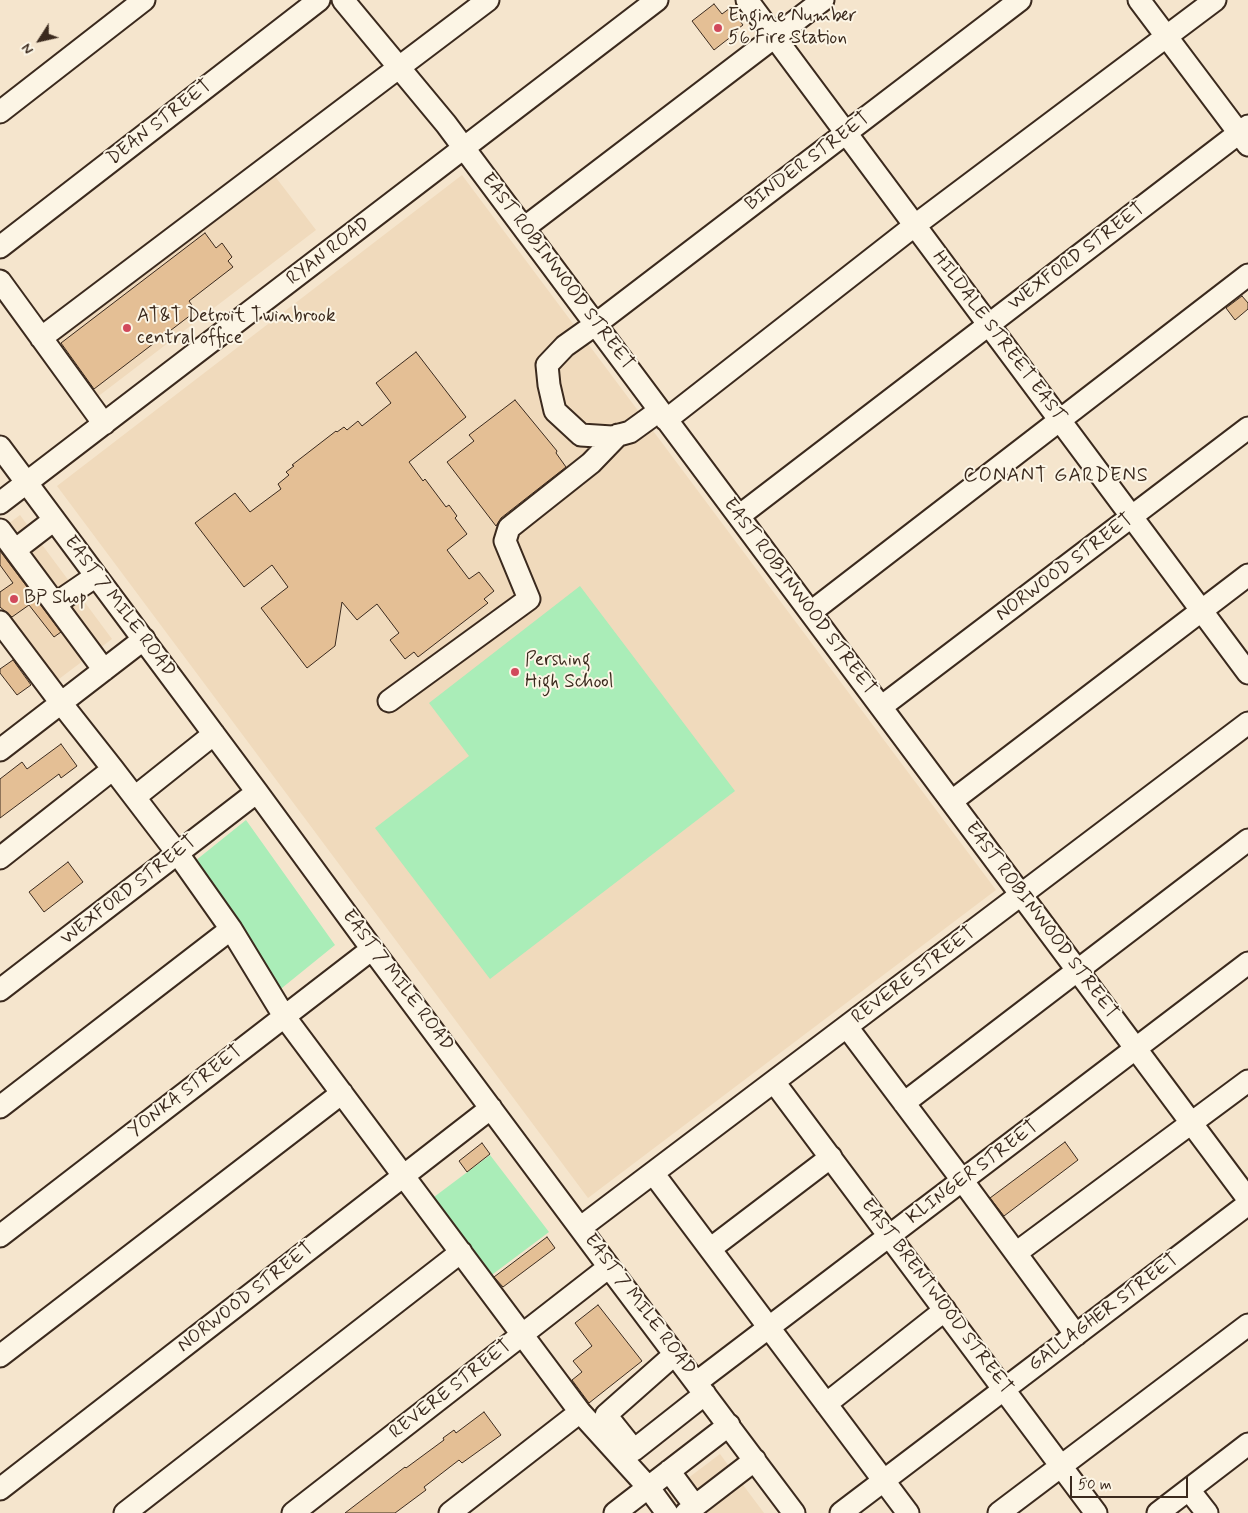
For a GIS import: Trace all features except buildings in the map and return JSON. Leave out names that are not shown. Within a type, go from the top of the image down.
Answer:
[{"type":"street","points":[[0,112],[144,0]]},
{"type":"street","name":"DEAN STREET","points":[[0,247],[319,0]]},
{"type":"street","name":"EAST ROBINWOOD STREET","points":[[343,0],[464,148],[1248,1199]]},
{"type":"street","points":[[41,338],[488,0]]},
{"type":"street","name":"RYAN ROAD","points":[[0,503],[657,0]]},
{"type":"street","name":"HILDALE STREET EAST","points":[[747,0],[1248,673]]},
{"type":"street","points":[[524,228],[823,0]]},
{"type":"street","name":"BINDER STREET","points":[[618,435],[612,437],[581,435],[555,411],[547,366],[565,346],[1020,0]]},
{"type":"street","points":[[1139,0],[1245,135]]},
{"type":"street","points":[[389,701],[529,599],[505,542],[509,528],[591,463],[618,435],[630,432],[663,415],[1215,0]]},
{"type":"street","name":"WEXFORD STREET","points":[[739,516],[989,324],[1245,135]]},
{"type":"street","points":[[810,612],[1248,275]]},
{"type":"street","points":[[0,281],[104,424]]},
{"type":"street","name":"NORWOOD STREET","points":[[881,707],[1248,428]]},
{"type":"street","name":"EAST 7 MILE ROAD","points":[[0,448],[794,1513]]},
{"type":"street","points":[[54,520],[5,538],[104,670]]},
{"type":"street","points":[[952,801],[1248,574]]},
{"type":"street","points":[[55,604],[96,576]]},
{"type":"street","points":[[1,625],[178,854],[231,929],[284,1016],[580,1412],[648,1487],[667,1513]]},
{"type":"street","points":[[0,750],[144,639]]},
{"type":"street","name":"REVERE STREET","points":[[580,1228],[1248,723]]},
{"type":"street","points":[[135,797],[214,734]]},
{"type":"street","points":[[0,858],[113,769]]},
{"type":"street","name":"WEXFORD STREET","points":[[0,990],[257,792]]},
{"type":"street","points":[[904,1103],[1248,840]]},
{"type":"street","points":[[0,1107],[231,929]]},
{"type":"street","name":"YONKA STREET","points":[[0,1236],[372,949]]},
{"type":"street","name":"KLINGER STREET","points":[[675,1354],[606,1415],[634,1450],[768,1328],[1248,963]]},
{"type":"street","points":[[847,1027],[1076,1335]]},
{"type":"street","points":[[1016,1253],[1248,1081]]},
{"type":"street","name":"EAST BRENTWOOD STREET","points":[[774,1082],[1096,1513]]},
{"type":"street","points":[[0,1356],[342,1094]]},
{"type":"street","name":"NORWOOD STREET","points":[[0,1489],[492,1108]]},
{"type":"street","points":[[710,1249],[830,1157]]},
{"type":"street","points":[[653,1173],[908,1513]]},
{"type":"street","name":"GALLAGHER STREET","points":[[841,1513],[1248,1204]]},
{"type":"street","points":[[125,1513],[462,1252]]},
{"type":"street","name":"REVERE STREET","points":[[293,1513],[609,1267]]},
{"type":"street","points":[[826,1404],[945,1310]]},
{"type":"street","points":[[998,1513],[1248,1325]]},
{"type":"street","points":[[450,1513],[580,1412]]},
{"type":"street","points":[[614,1513],[729,1425]]},
{"type":"street","points":[[1158,1513],[1248,1444]]},
{"type":"street","points":[[669,1471],[691,1509],[755,1460]]},
{"type":"street","points":[[1189,1490],[1207,1513]]},
{"type":"shaded area","points":[[271,171],[316,230],[96,398],[52,339]]},
{"type":"shaded area","name":"Pershing High School","points":[[462,175],[996,890],[588,1198],[57,486]]},
{"type":"shaded area","points":[[20,515],[112,639],[55,682],[0,608],[0,530]]},
{"type":"shaded area","points":[[720,1454],[764,1513],[675,1513],[663,1497]]},
{"type":"green space","points":[[580,586],[735,791],[490,979],[375,828],[469,756],[429,703]]},
{"type":"green space","points":[[246,820],[335,945],[277,992],[190,865]]},
{"type":"green space","points":[[490,1155],[549,1232],[489,1277],[430,1200]]},
{"type":"place","name":"Engine Number 56 Fire Station","points":[[718,28]]},
{"type":"place","name":"AT&T Detroit Twinbrook central office","points":[[127,328]]},
{"type":"place","name":"BP Shop","points":[[14,599]]},
{"type":"place","name":"Pershing High School","points":[[515,672]]},
{"type":"district","name":"CONANT GARDENS","points":[[1056,477]]}]
